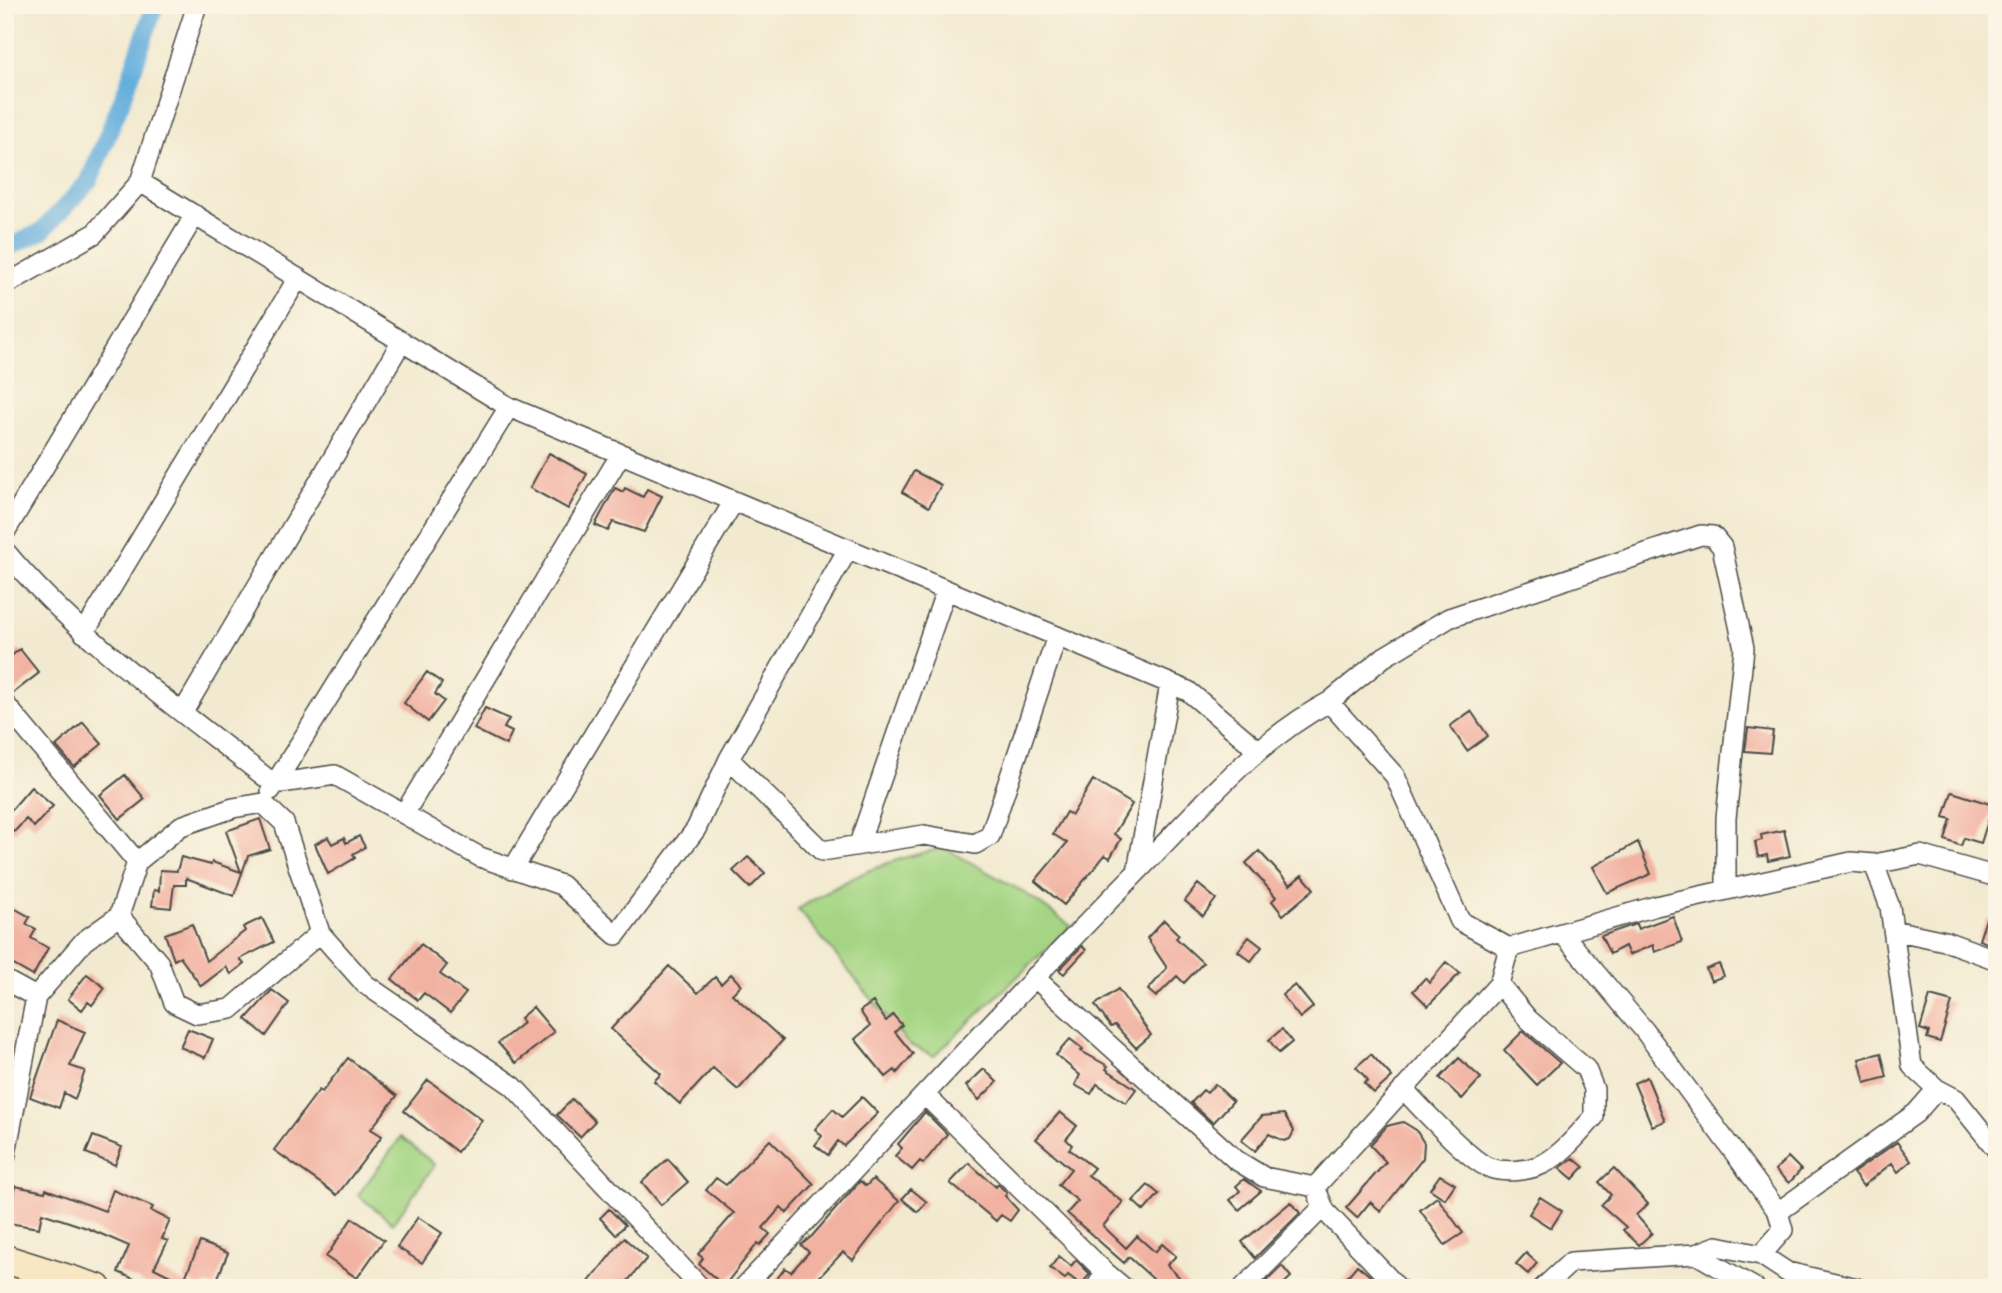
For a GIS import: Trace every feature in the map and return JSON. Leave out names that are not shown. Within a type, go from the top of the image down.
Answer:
[{"type":"main road","points":[[5,1259],[85,1286]]},
{"type":"street","points":[[5,285],[94,234],[140,182],[197,5]]},
{"type":"street","points":[[140,182],[509,407],[1188,691],[1258,750]]},
{"type":"street","points":[[5,533],[195,215]]},
{"type":"street","points":[[84,633],[298,278]]},
{"type":"street","points":[[183,712],[402,341]]},
{"type":"street","points":[[263,803],[509,407]]},
{"type":"street","points":[[404,814],[621,454]]},
{"type":"street","points":[[513,869],[734,501]]},
{"type":"street","points":[[743,1288],[1034,977],[1258,750],[1303,716],[1329,702],[1384,657],[1449,618],[1701,535],[1713,536],[1722,547],[1744,648],[1726,818],[1726,890]]},
{"type":"street","points":[[5,551],[34,586],[84,633],[274,784],[335,775],[480,857],[561,886],[616,934],[696,829],[729,759],[848,549]]},
{"type":"street","points":[[859,844],[946,590]]},
{"type":"street","points":[[729,759],[822,851],[924,835],[975,844],[990,836],[1057,636]]},
{"type":"street","points":[[1137,872],[1170,684]]},
{"type":"street","points":[[1329,702],[1395,776],[1461,921],[1509,948],[1726,890],[1851,862],[1874,864],[1920,855],[1997,877]]},
{"type":"street","points":[[5,704],[137,862]]},
{"type":"street","points":[[5,1158],[36,998],[84,941],[119,916],[137,862],[181,826],[233,808],[263,803]]},
{"type":"street","points":[[263,803],[284,823],[320,933],[365,984],[513,1086],[701,1288]]},
{"type":"street","points":[[1874,864],[1891,907],[1912,1066],[1937,1089],[1956,1099],[1997,1150]]},
{"type":"street","points":[[119,916],[159,963],[174,1003],[197,1014],[231,1009],[320,933]]},
{"type":"street","points":[[1893,930],[1945,941],[1997,960]]},
{"type":"street","points":[[1562,933],[1644,1030],[1778,1212],[1783,1230],[1761,1255]]},
{"type":"street","points":[[1315,1187],[1499,984],[1509,948]]},
{"type":"street","points":[[1034,977],[1237,1160],[1264,1177],[1315,1187]]},
{"type":"street","points":[[5,980],[36,998]]},
{"type":"street","points":[[1404,1089],[1464,1149],[1489,1168],[1517,1171],[1543,1164],[1562,1151],[1594,1117],[1594,1089],[1586,1069],[1528,1019],[1499,984]]},
{"type":"street","points":[[1778,1212],[1916,1113],[1937,1089]]},
{"type":"street","points":[[925,1095],[1101,1280],[1124,1288]]},
{"type":"street","points":[[1315,1187],[1323,1207],[1398,1288]]},
{"type":"street","points":[[1243,1288],[1323,1207]]},
{"type":"street","points":[[1544,1288],[1571,1262],[1696,1254],[1717,1247],[1761,1255],[1787,1272],[1857,1288]]},
{"type":"street","points":[[1696,1254],[1755,1288]]},
{"type":"green space","points":[[945,848],[1025,893],[1071,926],[934,1056],[909,1045],[798,909],[868,871],[904,858]]},
{"type":"green space","points":[[401,1137],[435,1165],[393,1223],[358,1195]]},
{"type":"building","points":[[549,453],[587,474],[568,509],[530,488]]},
{"type":"building","points":[[914,471],[941,485],[929,507],[902,492]]},
{"type":"building","points":[[615,488],[623,492],[625,488],[643,497],[647,489],[662,496],[644,532],[613,522],[608,531],[595,525]]},
{"type":"building","points":[[20,649],[39,673],[12,694],[5,689],[5,661]]},
{"type":"building","points":[[427,672],[442,683],[435,694],[444,701],[428,722],[404,703]]},
{"type":"building","points":[[485,708],[509,719],[504,728],[512,732],[506,745],[474,729]]},
{"type":"building","points":[[1471,711],[1488,736],[1467,751],[1450,726]]},
{"type":"building","points":[[83,722],[102,744],[74,767],[56,746]]},
{"type":"building","points":[[1748,728],[1773,731],[1770,753],[1745,751]]},
{"type":"building","points":[[125,775],[145,799],[120,819],[100,795]]},
{"type":"building","points":[[1093,780],[1132,804],[1114,834],[1121,839],[1110,858],[1105,855],[1064,905],[1035,881],[1067,843],[1053,834],[1066,812],[1072,815]]},
{"type":"building","points":[[31,787],[53,806],[34,827],[26,819],[14,832],[5,824],[5,817]]},
{"type":"building","points":[[1952,792],[1993,805],[1981,843],[1964,838],[1961,846],[1945,840],[1951,819],[1944,817]]},
{"type":"building","points":[[260,819],[270,849],[248,856],[234,896],[186,878],[186,885],[174,885],[171,908],[152,906],[154,890],[159,891],[160,870],[177,871],[181,857],[211,865],[212,862],[241,872],[226,831]]},
{"type":"building","points":[[1784,830],[1790,856],[1768,861],[1767,855],[1758,857],[1755,842],[1762,840],[1761,835]]},
{"type":"building","points":[[359,836],[365,847],[353,854],[355,858],[328,874],[315,844],[328,837],[332,844],[344,838],[346,843]]},
{"type":"building","points":[[1638,842],[1651,874],[1607,893],[1593,867]]},
{"type":"building","points":[[1259,851],[1290,885],[1302,875],[1314,889],[1283,915],[1272,901],[1276,897],[1246,863]]},
{"type":"building","points":[[748,857],[765,873],[750,888],[733,871]]},
{"type":"building","points":[[1198,884],[1216,899],[1203,916],[1185,901]]},
{"type":"building","points":[[12,907],[30,917],[26,924],[36,929],[31,938],[48,948],[33,976],[5,960],[5,919]]},
{"type":"building","points":[[1673,916],[1682,942],[1655,952],[1653,945],[1629,955],[1625,946],[1610,954],[1601,936],[1636,924],[1638,929]]},
{"type":"building","points":[[262,918],[274,942],[240,959],[244,964],[231,974],[226,967],[201,986],[180,957],[174,960],[165,934],[192,924],[206,961],[245,931],[243,927]]},
{"type":"building","points":[[1986,919],[1997,922],[1997,947],[1979,940]]},
{"type":"building","points":[[1164,920],[1179,935],[1176,938],[1203,963],[1184,983],[1177,976],[1156,997],[1148,990],[1167,968],[1147,938]]},
{"type":"building","points":[[1249,937],[1262,947],[1251,961],[1238,951]]},
{"type":"building","points":[[421,944],[447,965],[440,974],[466,993],[450,1013],[424,993],[418,1000],[392,979]]},
{"type":"building","points":[[1082,946],[1086,950],[1064,974],[1059,970]]},
{"type":"building","points":[[1446,962],[1460,973],[1428,1006],[1413,991],[1425,978],[1429,983]]},
{"type":"building","points":[[1719,964],[1724,976],[1711,981],[1706,969]]},
{"type":"building","points":[[669,966],[698,993],[715,977],[721,984],[731,974],[741,985],[732,994],[783,1040],[738,1090],[713,1068],[680,1104],[654,1081],[661,1074],[611,1029]]},
{"type":"building","points":[[87,974],[105,988],[92,1005],[88,1002],[82,1010],[68,999]]},
{"type":"building","points":[[1295,985],[1313,1007],[1300,1018],[1282,995]]},
{"type":"building","points":[[1118,989],[1151,1035],[1136,1048],[1115,1025],[1111,1027],[1095,1005]]},
{"type":"building","points":[[272,990],[289,1003],[266,1036],[246,1019]]},
{"type":"building","points":[[1930,996],[1952,1002],[1940,1042],[1927,1038],[1929,1032],[1920,1029]]},
{"type":"building","points":[[873,1002],[886,1021],[893,1015],[902,1025],[895,1032],[913,1054],[897,1073],[895,1070],[886,1077],[855,1039],[870,1026],[860,1011]]},
{"type":"building","points":[[533,1007],[554,1032],[516,1063],[498,1043],[523,1023],[520,1018]]},
{"type":"building","points":[[57,1020],[85,1032],[70,1066],[85,1071],[75,1099],[64,1093],[59,1108],[30,1097]]},
{"type":"building","points":[[188,1029],[213,1039],[205,1058],[180,1047]]},
{"type":"building","points":[[1282,1029],[1292,1042],[1279,1053],[1269,1040]]},
{"type":"building","points":[[1523,1031],[1560,1063],[1537,1085],[1504,1050]]},
{"type":"building","points":[[1070,1039],[1083,1049],[1081,1051],[1108,1066],[1106,1069],[1136,1089],[1126,1103],[1097,1084],[1091,1094],[1075,1085],[1080,1075],[1056,1055]]},
{"type":"building","points":[[1881,1053],[1887,1077],[1865,1083],[1859,1059]]},
{"type":"building","points":[[1371,1054],[1392,1077],[1374,1093],[1364,1083],[1368,1080],[1356,1067]]},
{"type":"building","points":[[348,1058],[397,1096],[371,1129],[382,1136],[337,1195],[274,1150],[319,1090],[322,1092]]},
{"type":"building","points":[[1459,1058],[1481,1078],[1462,1099],[1440,1078]]},
{"type":"building","points":[[984,1069],[997,1082],[979,1100],[966,1086]]},
{"type":"building","points":[[1647,1077],[1665,1121],[1652,1126],[1634,1083]]},
{"type":"building","points":[[428,1080],[482,1120],[457,1152],[404,1111]]},
{"type":"building","points":[[1215,1084],[1233,1101],[1213,1123],[1191,1103],[1203,1090],[1207,1093]]},
{"type":"building","points":[[862,1097],[878,1113],[844,1146],[838,1141],[828,1155],[815,1145],[822,1136],[815,1129],[833,1109],[842,1117]]},
{"type":"building","points":[[572,1099],[595,1121],[580,1137],[557,1115]]},
{"type":"building","points":[[925,1112],[947,1134],[923,1164],[920,1161],[912,1170],[895,1156],[902,1148],[898,1144]]},
{"type":"building","points":[[1060,1112],[1077,1126],[1066,1139],[1072,1145],[1069,1149],[1094,1168],[1088,1175],[1123,1202],[1103,1226],[1126,1248],[1137,1236],[1155,1252],[1162,1244],[1176,1256],[1167,1265],[1190,1288],[1163,1288],[1129,1257],[1124,1263],[1067,1213],[1078,1201],[1058,1185],[1071,1169],[1036,1139]]},
{"type":"building","points":[[1284,1114],[1294,1131],[1290,1139],[1284,1141],[1269,1134],[1255,1151],[1241,1140],[1262,1116]]},
{"type":"building","points":[[1403,1122],[1416,1130],[1424,1143],[1423,1158],[1381,1211],[1370,1202],[1357,1218],[1346,1208],[1386,1162],[1370,1145],[1387,1126]]},
{"type":"building","points":[[93,1136],[122,1147],[115,1165],[86,1153]]},
{"type":"building","points":[[770,1140],[814,1184],[787,1213],[781,1207],[763,1228],[770,1234],[760,1245],[758,1243],[724,1286],[699,1264],[703,1258],[698,1254],[734,1213],[706,1190],[716,1178],[726,1185]]},
{"type":"building","points":[[1897,1142],[1911,1161],[1898,1172],[1892,1163],[1863,1186],[1853,1173]]},
{"type":"building","points":[[1788,1157],[1801,1170],[1789,1183],[1775,1170]]},
{"type":"building","points":[[1573,1158],[1584,1167],[1573,1179],[1560,1168]]},
{"type":"building","points":[[668,1159],[688,1182],[661,1205],[642,1182]]},
{"type":"building","points":[[969,1163],[996,1187],[998,1184],[1007,1193],[1005,1196],[1018,1210],[1010,1221],[1001,1215],[996,1221],[950,1183]]},
{"type":"building","points":[[1614,1168],[1648,1204],[1636,1215],[1652,1233],[1639,1245],[1623,1230],[1626,1227],[1601,1205],[1611,1195],[1599,1182]]},
{"type":"building","points":[[1440,1175],[1455,1184],[1445,1199],[1430,1189]]},
{"type":"building","points":[[873,1179],[899,1201],[853,1260],[843,1252],[809,1288],[770,1288],[785,1268],[791,1272],[809,1252],[801,1245],[860,1181],[866,1186]]},
{"type":"building","points":[[1244,1179],[1261,1191],[1239,1210],[1230,1200],[1240,1191],[1236,1186]]},
{"type":"building","points":[[1148,1185],[1159,1194],[1144,1211],[1133,1201]]},
{"type":"building","points":[[15,1186],[45,1192],[46,1189],[105,1211],[113,1190],[153,1207],[151,1211],[170,1220],[162,1239],[168,1241],[154,1268],[195,1288],[154,1288],[118,1272],[129,1246],[87,1228],[42,1213],[39,1228],[8,1223]]},
{"type":"building","points":[[911,1189],[927,1202],[918,1212],[902,1199]]},
{"type":"building","points":[[1437,1197],[1463,1233],[1445,1245],[1420,1210]]},
{"type":"building","points":[[1540,1197],[1562,1211],[1551,1228],[1529,1214]]},
{"type":"building","points":[[1291,1202],[1300,1213],[1255,1258],[1242,1242]]},
{"type":"building","points":[[609,1209],[625,1225],[616,1235],[600,1218]]},
{"type":"building","points":[[418,1217],[442,1233],[422,1263],[397,1247]]},
{"type":"building","points":[[352,1218],[384,1240],[357,1278],[326,1257]]},
{"type":"building","points":[[624,1238],[647,1258],[622,1288],[584,1288]]},
{"type":"building","points":[[200,1242],[228,1253],[214,1287],[206,1284],[203,1288],[184,1280]]},
{"type":"building","points":[[1526,1253],[1537,1263],[1528,1274],[1516,1264]]},
{"type":"building","points":[[1059,1256],[1071,1266],[1076,1260],[1090,1274],[1081,1285],[1068,1275],[1065,1279],[1050,1268]]},
{"type":"building","points":[[1357,1265],[1369,1275],[1381,1288],[1338,1288]]},
{"type":"building","points":[[1282,1266],[1291,1277],[1279,1288],[1260,1288]]},
{"type":"waterway","points":[[5,249],[42,231],[89,181],[126,90],[155,5]]}]
